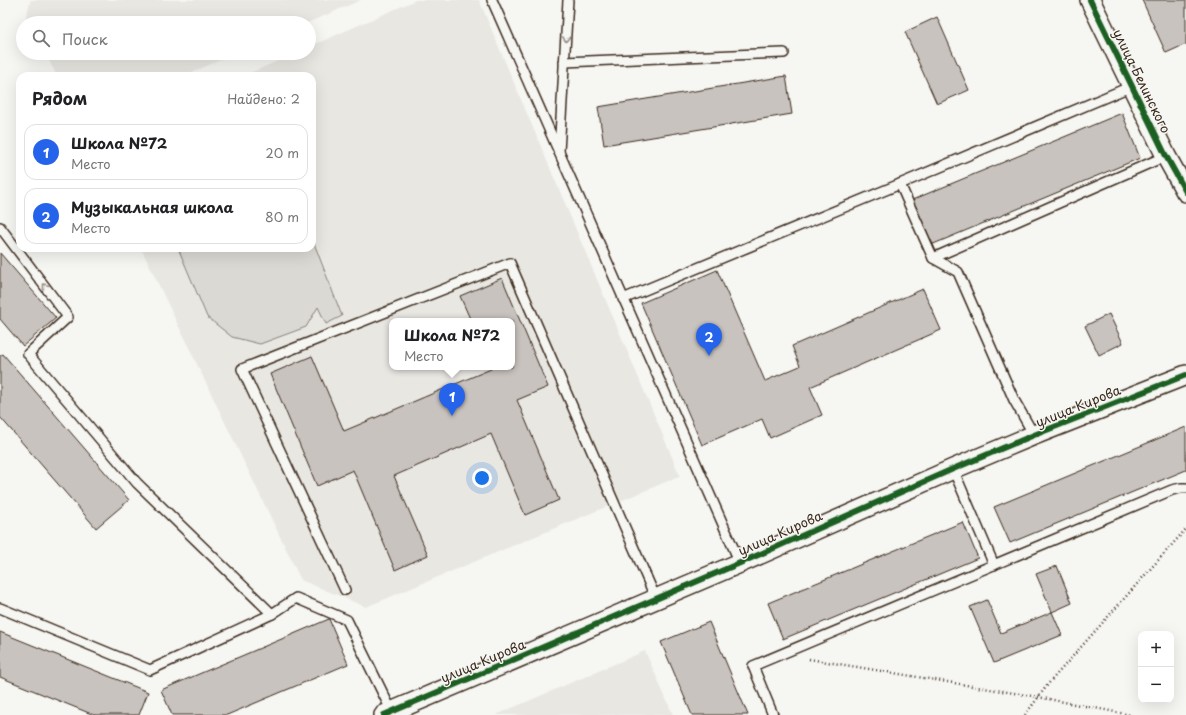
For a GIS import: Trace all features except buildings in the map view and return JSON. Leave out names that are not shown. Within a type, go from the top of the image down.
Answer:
[{"type":"street","name":"улица Белинского","points":[[1090,0],[1166,156],[1186,192]]},
{"type":"street","name":"улица Кирова","points":[[388,713],[740,563],[953,469],[1034,435],[1186,375]]},
{"type":"lane","points":[[492,0],[740,563]]},
{"type":"lane","points":[[559,154],[568,0]]},
{"type":"lane","points":[[564,62],[784,53]]},
{"type":"lane","points":[[623,299],[1132,86]]},
{"type":"lane","points":[[933,258],[1166,156]]},
{"type":"lane","points":[[900,184],[933,258],[958,272],[1014,400],[1034,435]]},
{"type":"lane","points":[[0,227],[16,248]]},
{"type":"lane","points":[[19,252],[68,317],[28,354],[137,483],[272,614]]},
{"type":"lane","points":[[345,590],[242,370],[510,263],[656,599]]},
{"type":"lane","points":[[953,469],[994,565]]},
{"type":"lane","points":[[773,715],[753,666],[1172,490],[1186,488]]},
{"type":"lane","points":[[0,608],[150,670],[272,614],[296,598],[347,620],[388,713]]},
{"type":"path","points":[[1025,715],[1038,697],[1063,668],[1186,529]]},
{"type":"path","points":[[780,655],[1038,697],[1131,715]]},
{"type":"shaded area","points":[[31,0],[361,0],[316,19],[316,16],[26,16]]},
{"type":"shaded area","points":[[416,0],[479,0],[680,476],[366,607],[301,580],[143,252],[316,252],[316,72],[252,72],[280,60],[316,60],[316,44]]},
{"type":"shaded area","points":[[49,60],[221,60],[192,72],[55,72]]},
{"type":"shaded area","points":[[316,248],[342,316],[326,324],[318,307],[306,327],[260,344],[232,337],[207,317],[180,252],[316,252]]},
{"type":"shaded area","points":[[645,651],[673,715],[496,715]]},
{"type":"cycle path","points":[[1090,0],[1166,156],[1186,192]]},
{"type":"cycle path","points":[[384,715],[740,563],[953,469],[1034,435],[1186,375]]},
{"type":"place","name":"Музыкальная школа","points":[[709,356]]},
{"type":"place","name":"Школа №72","points":[[452,416]]}]
